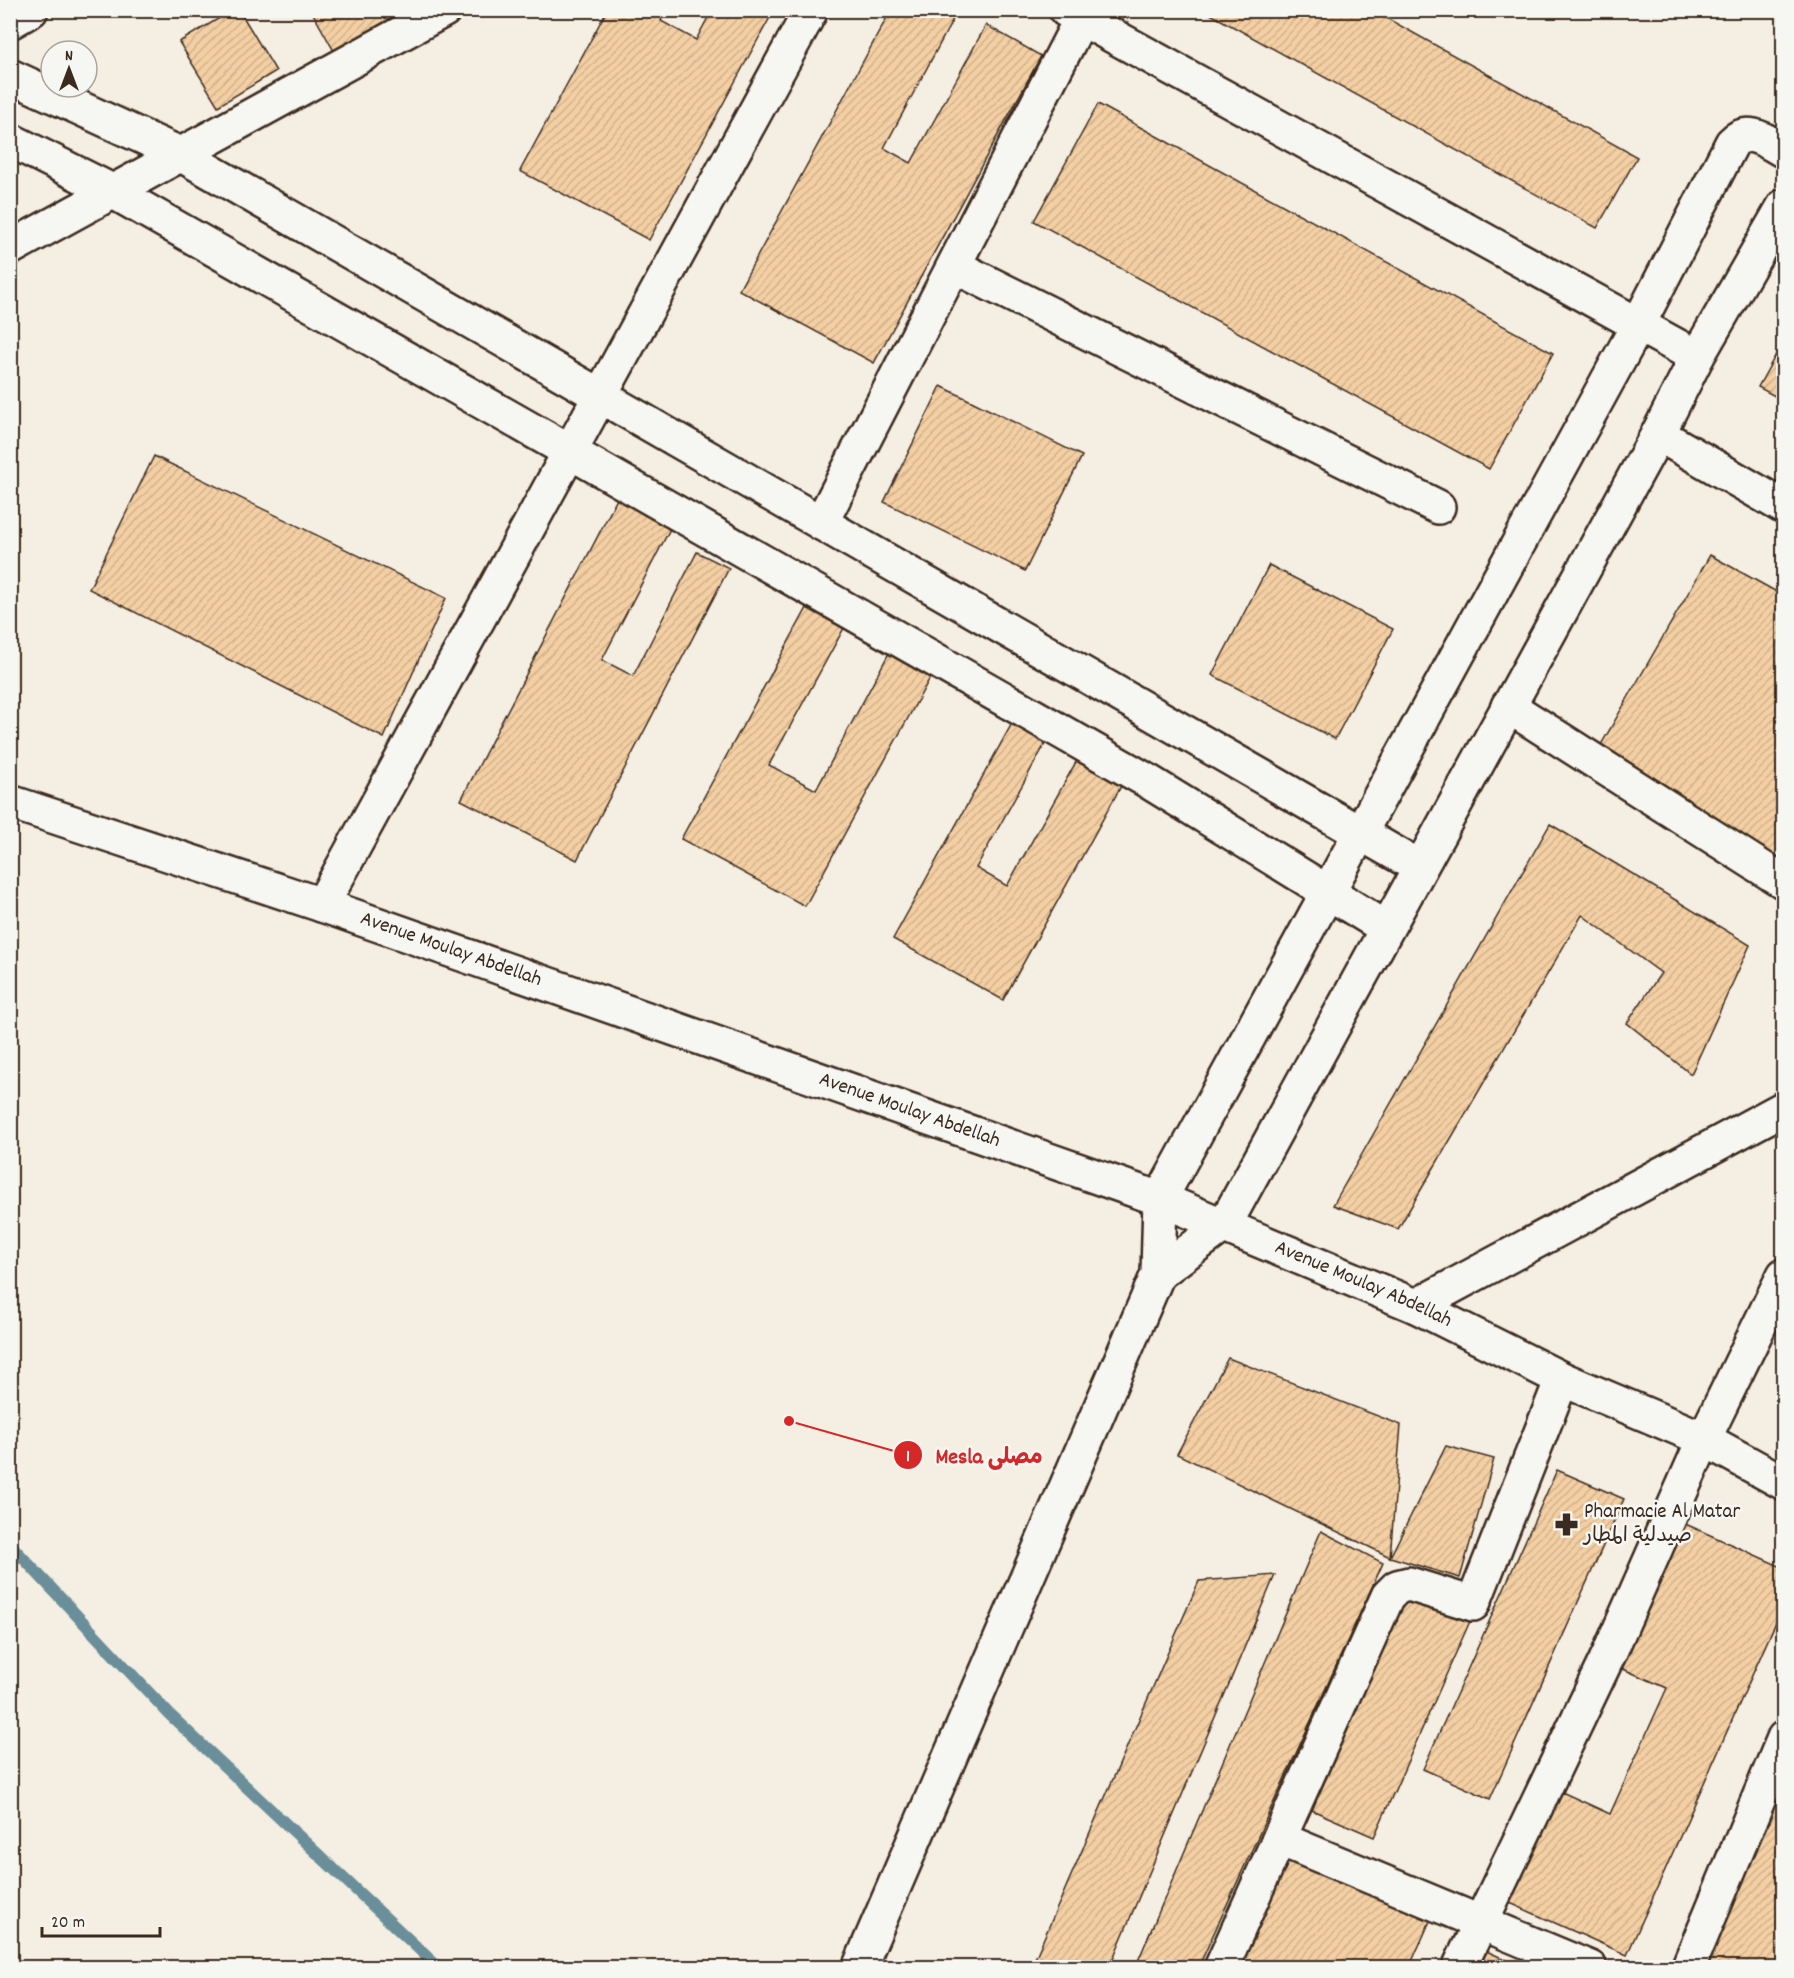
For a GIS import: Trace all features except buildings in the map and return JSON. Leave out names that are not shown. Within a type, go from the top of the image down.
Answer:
[{"type":"street","points":[[10,22],[31,10]]},
{"type":"street","points":[[10,248],[444,10]]},
{"type":"street","points":[[322,905],[811,10]]},
{"type":"street","points":[[821,523],[954,266],[1074,15],[1697,357]]},
{"type":"street","points":[[10,76],[180,154],[1419,867]]},
{"type":"street","points":[[859,1968],[1158,1274],[1160,1199],[1325,892],[1638,325],[1732,143],[1737,137],[1753,135],[1784,150]]},
{"type":"street","points":[[10,140],[112,191],[1146,780],[1386,928]]},
{"type":"street","points":[[1158,1274],[1225,1224],[1658,434],[1697,357],[1784,206]]},
{"type":"street","points":[[954,266],[1438,507]]},
{"type":"street","points":[[1658,434],[1784,507]]},
{"type":"street","points":[[1508,706],[1784,882]]},
{"type":"street","name":"Avenue Moulay Abdellah","points":[[10,802],[322,905],[1160,1199],[1225,1224],[1416,1306],[1562,1379],[1704,1438],[1784,1483]]},
{"type":"street","points":[[1416,1306],[1784,1108]]},
{"type":"street","points":[[1460,1968],[1609,1654],[1704,1438],[1784,1275]]},
{"type":"street","points":[[1221,1968],[1388,1596],[1397,1587],[1409,1584],[1473,1605],[1562,1379]]},
{"type":"street","points":[[1688,1968],[1784,1738]]},
{"type":"street","points":[[1280,1839],[1590,1968]]},
{"type":"waterway","points":[[10,1544],[169,1714],[439,1968]]},
{"type":"place","name":"Mesla مصلى","points":[[789,1421]]},
{"type":"place","name":"Pharmacie Al Matar صيدلية المطار","points":[[1566,1525]]}]
